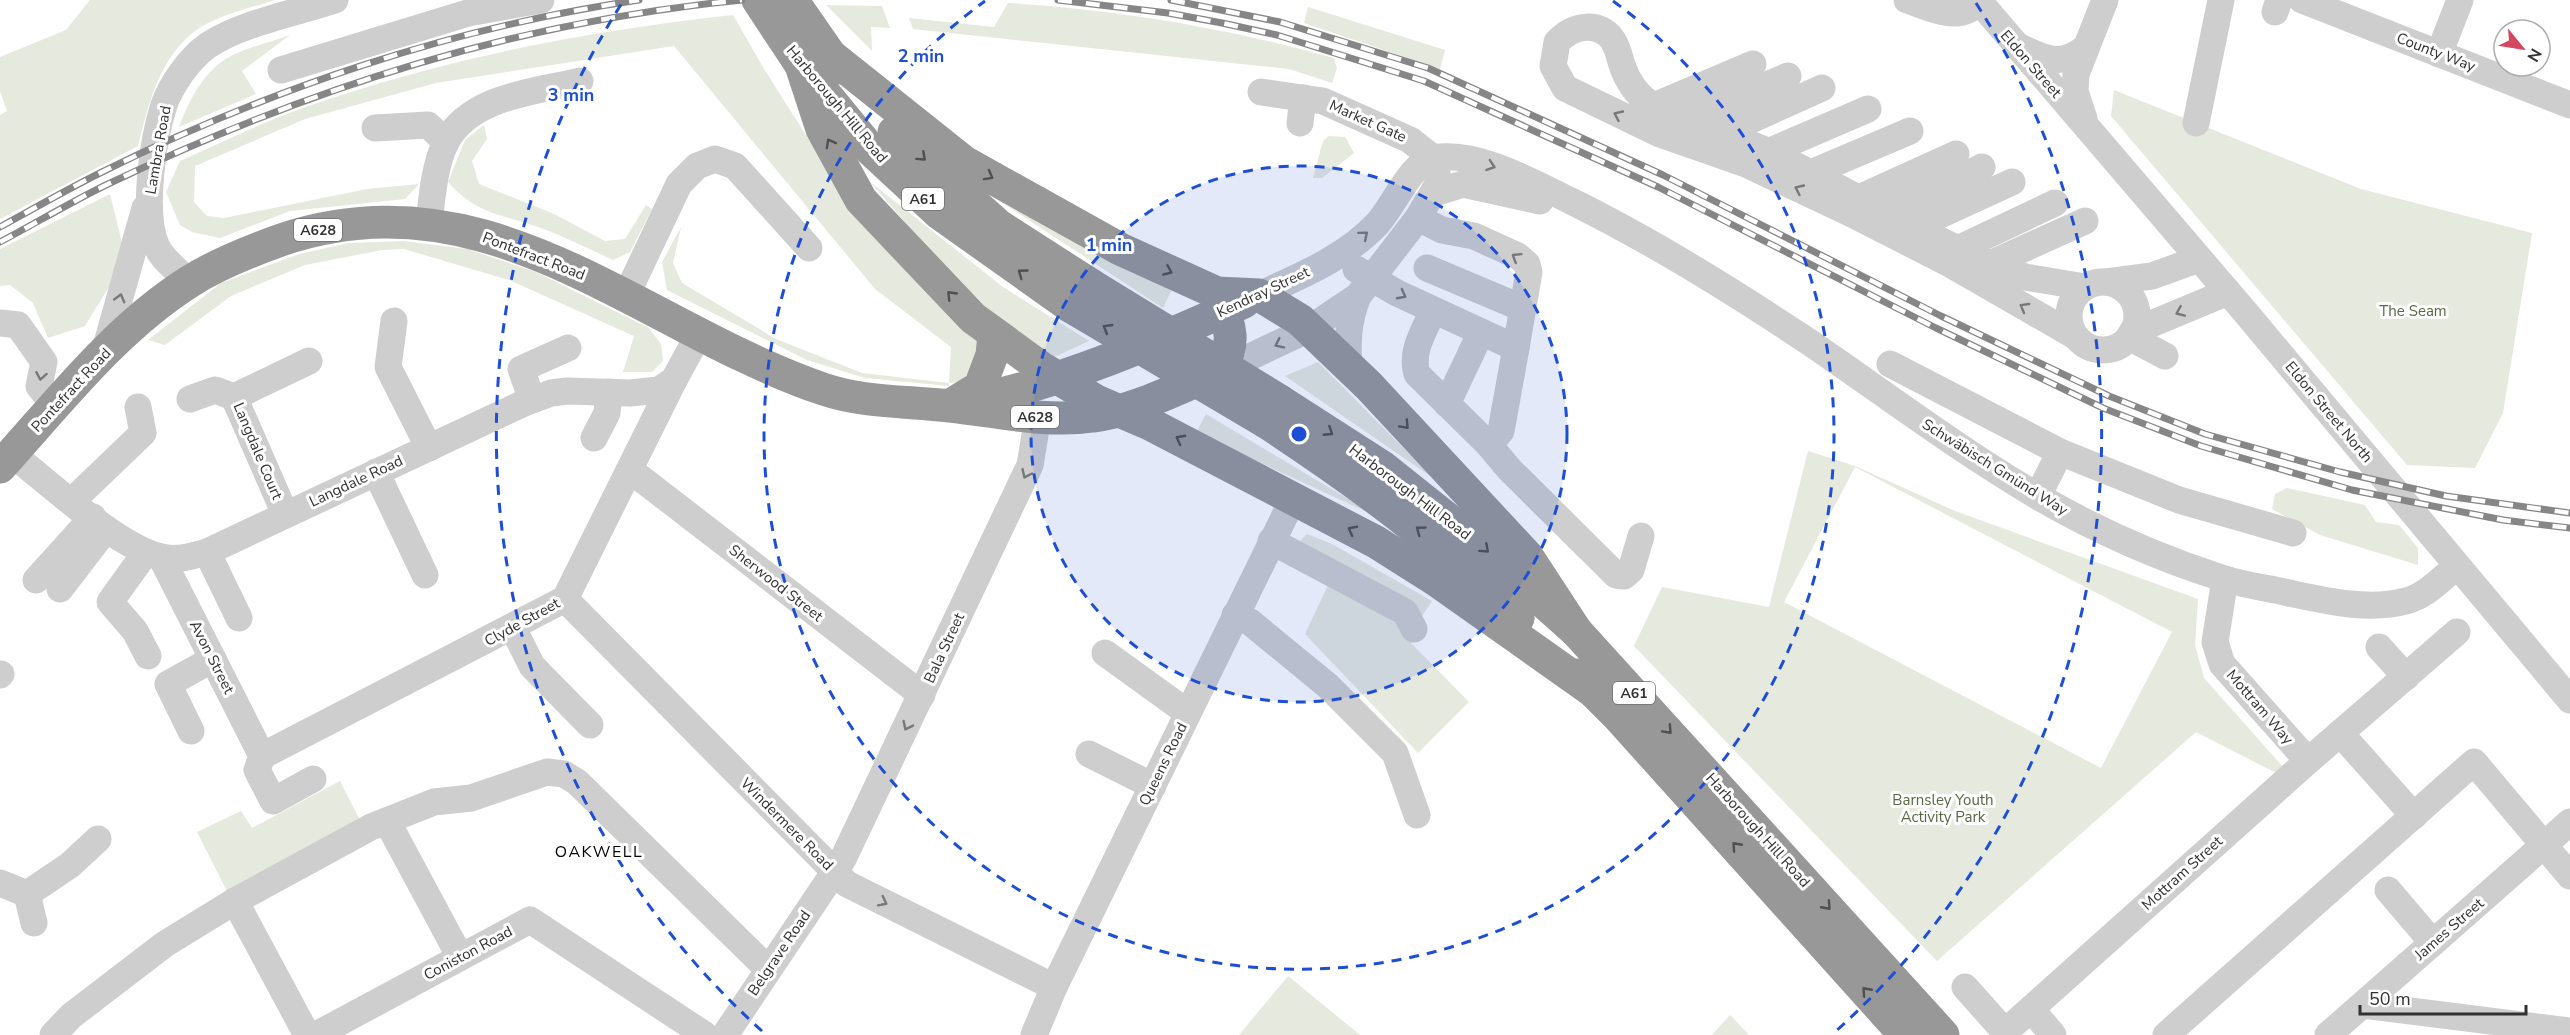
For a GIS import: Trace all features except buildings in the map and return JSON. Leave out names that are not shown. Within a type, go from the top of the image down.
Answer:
[{"type":"highway","name":"Harborough Hill Road","points":[[758,0],[813,59],[871,150],[939,213],[1081,295],[1273,411],[1381,466],[1474,540],[1576,631],[1943,1035]]},
{"type":"highway","name":"Harborough Hill Road","points":[[792,0],[813,59]]},
{"type":"highway","name":"A61","points":[[813,59],[964,162],[1220,302],[1259,295],[1283,308],[1309,329],[1349,368],[1527,556],[1576,631]]},
{"type":"highway","name":"A61","points":[[813,59],[822,129],[861,200],[973,318],[1096,402],[1138,413],[1376,542],[1593,691]]},
{"type":"highway","name":"Pontefract Road","points":[[6,460],[104,354],[150,311],[189,282],[246,252],[306,232],[354,224],[429,224],[495,238],[561,263],[771,369],[826,390],[878,400],[963,403],[1038,417],[1092,417],[1138,413]]},
{"type":"highway","name":"Kendray Street","points":[[1058,378],[1132,351],[1220,302]]},
{"type":"highway","points":[[1138,413],[1162,393],[1220,371],[1231,353],[1230,332],[1220,302]]},
{"type":"highway","points":[[963,403],[980,387],[992,355],[994,334]]},
{"type":"highway","points":[[1132,351],[1138,413]]},
{"type":"highway","name":"Pontefract Road","points":[[963,403],[1058,378]]},
{"type":"highway","name":"Harborough Hill Road","points":[[1273,411],[1341,471],[1430,538],[1472,574],[1593,691],[1905,1035]]},
{"type":"street","name":"Lambra Road","points":[[189,282],[161,255],[150,226],[149,192],[165,105],[182,73],[206,47],[234,32],[335,0]]},
{"type":"street","points":[[281,70],[468,14],[541,0]]},
{"type":"street","points":[[1907,0],[1953,15],[1968,11],[1979,1]]},
{"type":"street","points":[[2086,126],[2075,91],[2076,74],[2105,0]]},
{"type":"street","points":[[2196,123],[2221,0]]},
{"type":"street","name":"County Way","points":[[2302,0],[2441,60],[2570,105]]},
{"type":"street","points":[[2441,60],[2460,0]]},
{"type":"street","name":"Eldon Street","points":[[1979,1],[2086,126]]},
{"type":"street","points":[[2131,335],[2136,322],[2133,300],[2126,291],[2096,285],[2025,277],[1834,187],[1633,88],[1612,39],[1595,27],[1576,29],[1557,42],[1553,66],[1565,88],[1660,134],[1746,164],[1852,214],[1950,264],[2075,336],[2082,343],[2102,350],[2112,349],[2131,335],[2228,292]]},
{"type":"street","points":[[2013,43],[2038,56],[2056,60],[2073,58],[2086,47]]},
{"type":"street","points":[[429,224],[436,178],[446,142],[465,118],[495,101],[580,81]]},
{"type":"street","name":"Market Gate","points":[[1261,92],[1301,111],[1342,108],[1410,140],[1433,158]]},
{"type":"street","points":[[375,128],[428,125],[446,142]]},
{"type":"street","name":"Eldon Street North","points":[[2086,126],[2570,700]]},
{"type":"street","points":[[1834,187],[1931,143]]},
{"type":"street","points":[[1834,187],[1931,143]]},
{"type":"street","points":[[1834,187],[1931,143]]},
{"type":"street","points":[[1834,187],[1931,143]]},
{"type":"street","points":[[1834,187],[1931,143]]},
{"type":"street","points":[[1834,187],[1931,143]]},
{"type":"street","points":[[1834,187],[1931,143]]},
{"type":"street","points":[[1834,187],[1931,143]]},
{"type":"street","points":[[1834,187],[1931,143]]},
{"type":"street","name":"Schwäbisch Gmünd Way","points":[[1433,158],[1457,157],[1488,165],[1602,216],[1729,290],[2038,496],[2135,545],[2224,579],[2328,601],[2376,604],[2404,602],[2422,595],[2457,566]]},
{"type":"street","points":[[1349,368],[1347,337],[1350,317],[1365,286],[1418,218],[1434,193],[1439,182],[1433,158]]},
{"type":"street","name":"Kendray Street","points":[[1259,295],[1340,255],[1376,225],[1419,164],[1433,158]]},
{"type":"street","points":[[626,296],[679,184],[697,166],[715,159],[735,166],[809,248]]},
{"type":"street","name":"Schwäbisch Gmünd Way","points":[[1434,193],[1463,184],[1481,186],[1602,216]]},
{"type":"street","points":[[104,354],[149,192]]},
{"type":"street","points":[[1418,218],[1442,230],[1474,236],[1518,256],[1527,264],[1529,272],[1501,431],[1489,445]]},
{"type":"street","points":[[2075,336],[2069,315],[2071,304],[2096,285],[2152,276],[2199,259]]},
{"type":"street","points":[[1320,266],[1350,266],[1365,286],[1396,293],[1516,348]]},
{"type":"street","points":[[1427,267],[1522,308]]},
{"type":"street","points":[[1220,371],[1309,329],[1365,286]]},
{"type":"street","points":[[1433,311],[1413,363],[1417,374],[1616,575],[1624,576],[1631,570],[1641,536]]},
{"type":"street","points":[[394,321],[388,367],[429,448]]},
{"type":"street","points":[[0,323],[18,325],[44,362],[39,386],[55,406]]},
{"type":"street","points":[[674,380],[700,332]]},
{"type":"street","points":[[1447,404],[1481,332]]},
{"type":"street","points":[[2131,335],[2165,356]]},
{"type":"street","points":[[527,402],[521,369],[568,348]]},
{"type":"street","name":"Langdale Court","points":[[285,514],[234,397],[309,361]]},
{"type":"street","points":[[502,364],[527,402]]},
{"type":"street","points":[[1890,364],[2061,452],[2180,500],[2294,533]]},
{"type":"street","name":"Langdale Road","points":[[154,554],[180,559],[207,552],[527,402],[567,391],[659,390],[674,380]]},
{"type":"street","name":"Clyde Street","points":[[262,756],[513,628],[565,599],[674,380]]},
{"type":"street","points":[[190,399],[215,390],[234,397]]},
{"type":"street","points":[[594,438],[607,413],[609,392]]},
{"type":"street","points":[[48,584],[143,433],[138,407]]},
{"type":"street","name":"Bala Street","points":[[833,872],[843,860],[1030,465],[1038,417]]},
{"type":"street","points":[[2038,496],[2061,452]]},
{"type":"street","points":[[6,460],[134,547],[154,554],[110,602],[135,631],[148,656]]},
{"type":"street","name":"Sherwood Street","points":[[630,470],[922,695]]},
{"type":"street","points":[[376,472],[425,575]]},
{"type":"street","name":"Queens Road","points":[[1038,1034],[1054,987],[1293,499]]},
{"type":"street","points":[[1271,541],[1405,612],[1414,629]]},
{"type":"street","points":[[207,552],[239,618]]},
{"type":"street","name":"Avon Street","points":[[154,554],[213,659],[262,756]]},
{"type":"street","name":"Mottram Way","points":[[2224,579],[2215,642],[2222,664],[2308,761]]},
{"type":"street","name":"Windermere Road","points":[[565,599],[847,884],[1054,987]]},
{"type":"street","points":[[1235,615],[1250,622],[1328,686],[1395,753],[1417,815]]},
{"type":"street","points":[[513,628],[532,666],[590,725]]},
{"type":"street","name":"Mottram Street","points":[[1965,987],[2005,1032],[2308,761],[2457,632]]},
{"type":"street","points":[[2379,647],[2406,677]]},
{"type":"street","points":[[1105,653],[1188,713]]},
{"type":"street","points":[[191,731],[168,684],[213,659]]},
{"type":"street","points":[[2340,733],[2414,816]]},
{"type":"street","points":[[1089,754],[1153,786]]},
{"type":"street","points":[[262,756],[257,770],[273,801],[313,779]]},
{"type":"street","points":[[2166,1035],[2474,762],[2570,876]]},
{"type":"street","points":[[54,1035],[71,1016],[165,944],[235,901],[387,821],[434,802],[471,798],[547,772],[564,774],[577,782],[768,969]]},
{"type":"street","points":[[387,821],[460,957]]},
{"type":"street","name":"James Street","points":[[2328,1035],[2570,822]]},
{"type":"street","points":[[27,894],[70,865],[98,838]]},
{"type":"street","name":"Belgrave Road","points":[[725,1035],[833,872]]},
{"type":"street","points":[[0,883],[27,894]]},
{"type":"street","points":[[2388,890],[2433,943]]},
{"type":"street","points":[[27,894],[34,923]]},
{"type":"street","points":[[235,901],[307,1035]]},
{"type":"street","name":"Coniston Road","points":[[316,1035],[530,920],[705,1035]]},
{"type":"street","points":[[2363,1005],[2570,1031]]},
{"type":"street","points":[[2031,1009],[2054,1035]]},
{"type":"green space","points":[[90,0],[275,0],[209,23],[199,28],[179,46],[156,86],[138,146],[0,219],[0,115],[7,111],[0,91],[0,57],[66,30]]},
{"type":"green space","points":[[1008,3],[1091,10],[1213,29],[1334,58],[1337,68],[1332,83],[1289,69],[913,29],[909,18],[994,27]]},
{"type":"green space","points":[[826,5],[882,6],[890,28],[871,27],[872,51]]},
{"type":"green space","points":[[1308,7],[1445,50],[1440,69],[1304,23]]},
{"type":"green space","points":[[733,15],[764,69],[863,225],[981,342],[969,372],[960,382],[949,383],[951,347],[875,289],[674,46],[436,83],[305,119],[195,166],[194,202],[207,216],[224,218],[367,189],[419,184],[405,199],[290,211],[220,238],[192,232],[180,225],[166,192],[180,161],[252,128],[350,92],[458,62],[512,50],[622,30]]},
{"type":"green space","points":[[290,35],[242,71],[256,94],[179,127],[193,96],[214,68],[240,52]]},
{"type":"green space","name":"The Seam","points":[[2114,90],[2361,189],[2532,233],[2503,413],[2475,468],[2407,465],[2111,116]]},
{"type":"green space","points":[[484,125],[487,139],[472,161],[479,184],[554,214],[605,241],[625,239],[646,205],[652,209],[630,252],[613,260],[550,232],[491,212],[459,193],[448,182],[465,140]]},
{"type":"green space","points":[[1329,136],[1345,137],[1354,153],[1322,178],[1313,178],[1323,141]]},
{"type":"green space","points":[[869,181],[1003,287],[1089,341],[1052,358],[971,297]]},
{"type":"green space","points":[[986,192],[1173,287],[1163,308]]},
{"type":"green space","points":[[110,194],[126,259],[85,326],[48,338],[33,303],[10,285],[0,286],[0,249]]},
{"type":"green space","points":[[681,227],[673,263],[682,283],[776,339],[862,373],[949,383],[949,386],[865,378],[807,360],[667,290],[662,262]]},
{"type":"green space","points":[[404,241],[467,249],[536,272],[649,328],[661,344],[663,361],[652,372],[623,372],[634,336],[509,280],[404,249],[382,250],[305,265],[231,296],[165,345],[148,340],[221,283],[299,254],[349,243]]},
{"type":"green space","points":[[1318,362],[1433,478],[1285,376]]},
{"type":"green space","points":[[1206,414],[1380,518],[1196,433]]},
{"type":"green space","name":"Barnsley Youth Activity Park","points":[[1808,451],[1855,466],[1955,511],[2198,599],[2195,645],[2204,678],[2284,768],[2278,774],[2196,732],[1937,961],[1634,646],[1662,587],[1769,607]],"holes":[[[1855,467],[2172,632],[2101,768],[1784,602]]]},
{"type":"green space","points":[[2287,488],[2365,505],[2376,522],[2399,525],[2418,548],[2418,565],[2320,535],[2272,509],[2275,494]]},
{"type":"green space","points":[[1307,534],[1332,544],[1432,601],[1422,616],[1297,544]]},
{"type":"green space","points":[[1330,581],[1406,624],[1411,643],[1469,702],[1418,753],[1305,634]]},
{"type":"green space","points":[[340,781],[363,826],[229,895],[197,832],[241,811],[252,828]]},
{"type":"green space","points":[[1288,976],[1360,1035],[1239,1035]]},
{"type":"green space","points":[[1730,1015],[1749,1035],[1712,1035]]},
{"type":"railway","points":[[0,227],[87,179],[229,114],[296,88],[431,44],[569,12],[639,0]]},
{"type":"railway","points":[[0,242],[94,191],[184,149],[261,117],[338,89],[496,42],[577,24],[658,10],[742,0]]},
{"type":"railway","points":[[1058,0],[1168,13],[1277,35],[1424,81],[1658,187],[1936,328],[2103,408],[2201,446],[2352,490],[2503,520],[2570,528]]},
{"type":"railway","points":[[1171,0],[1280,22],[1428,68],[1663,175],[1941,316],[2109,396],[2205,434],[2340,472],[2446,496],[2570,513]]},
{"type":"district","name":"OAKWELL","points":[[599,851]]}]
